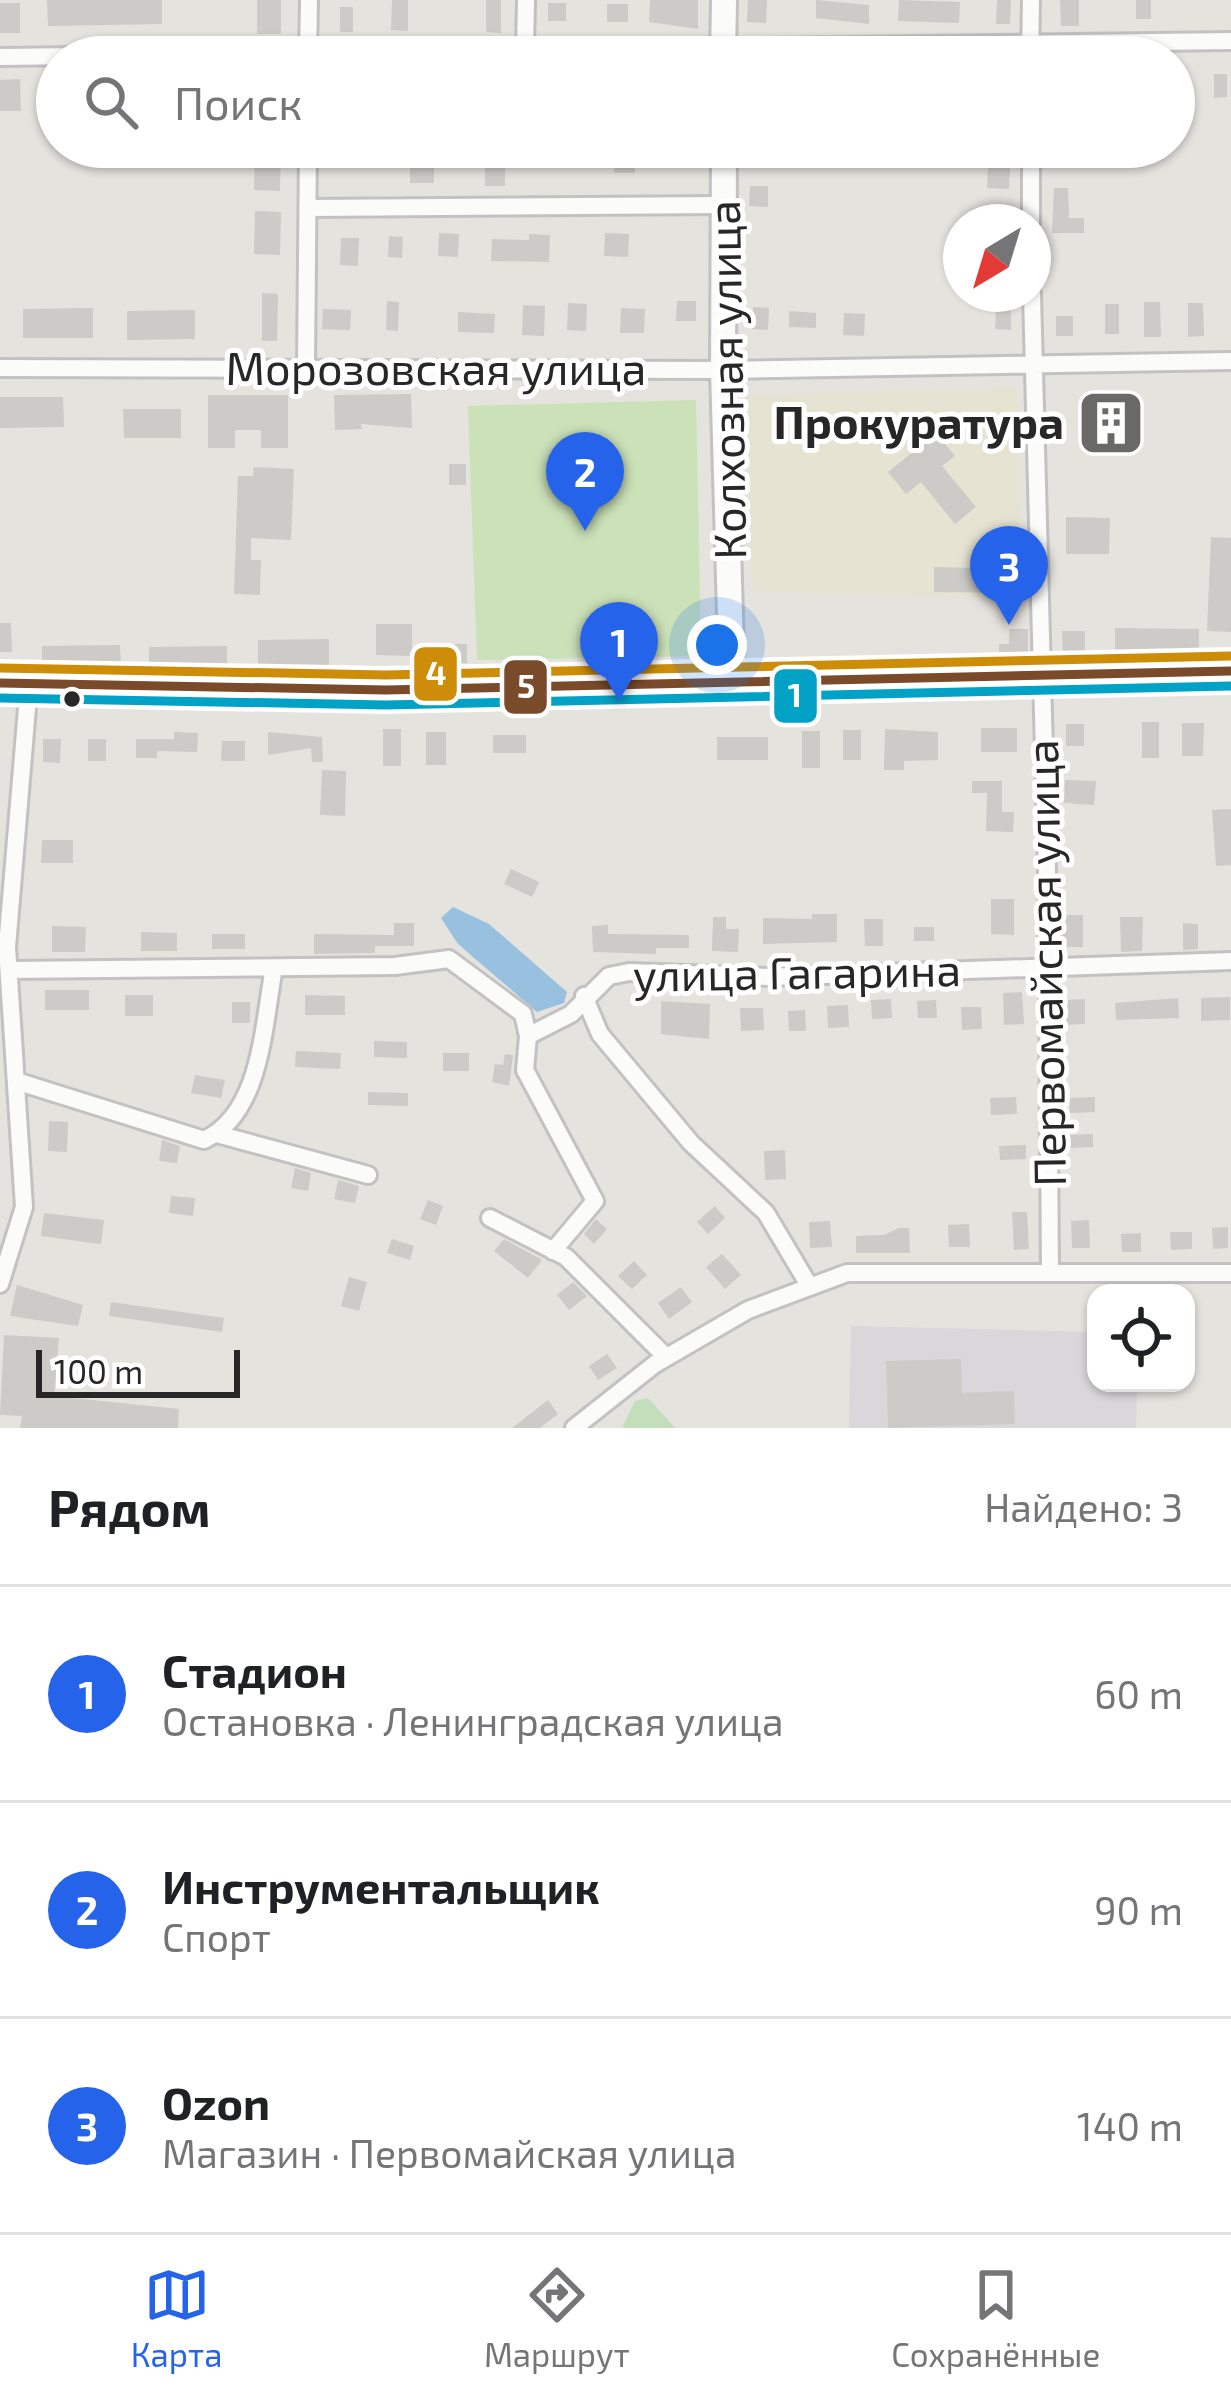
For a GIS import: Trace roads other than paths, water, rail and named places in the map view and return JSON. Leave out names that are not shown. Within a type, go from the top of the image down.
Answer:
[{"type":"main road","points":[[723,36],[724,0]]},
{"type":"main road","name":"Колхозная улица","points":[[724,168],[723,370],[733,686]]},
{"type":"main road","points":[[0,683],[386,690],[733,686],[1231,671]]},
{"type":"street","points":[[308,36],[309,0]]},
{"type":"street","points":[[525,36],[526,0]]},
{"type":"street","points":[[1030,36],[1031,0]]},
{"type":"street","points":[[1195,42],[1231,41]]},
{"type":"street","points":[[0,57],[36,57]]},
{"type":"street","points":[[306,369],[308,168]]},
{"type":"street","points":[[1030,168],[1031,204]]},
{"type":"street","points":[[309,208],[724,205]]},
{"type":"street","name":"Первомайская улица","points":[[1032,312],[1050,1273]]},
{"type":"street","name":"Морозовская улица","points":[[0,368],[723,370],[1231,361]]},
{"type":"street","points":[[0,1284],[24,1207],[9,970],[14,831],[29,685]]},
{"type":"street","points":[[9,970],[274,968],[449,959],[523,1014],[528,1036],[525,1070],[595,1201],[553,1251]]},
{"type":"street","name":"улица Гагарина","points":[[528,1036],[571,1014],[609,976],[629,972],[768,977],[1231,961]]},
{"type":"street","points":[[16,1081],[204,1140],[218,1134],[226,1130],[251,1086],[274,968]]},
{"type":"street","points":[[584,996],[600,1034],[691,1143],[766,1213],[810,1287]]},
{"type":"street","points":[[218,1134],[368,1175]]},
{"type":"street","points":[[490,1218],[553,1251],[640,1327],[666,1358]]},
{"type":"street","points":[[574,1428],[666,1358],[748,1310],[870,1272],[1231,1274]]},
{"type":"water","points":[[453,907],[489,924],[567,992],[564,1003],[537,1012],[458,944],[441,918]]},
{"type":"place","name":"Прокуратура","points":[[1111,423]]},
{"type":"place","name":"Инструментальщик","points":[[585,531]]},
{"type":"place","name":"Ozon","points":[[1009,625]]},
{"type":"place","name":"Стадион","points":[[619,701]]}]
